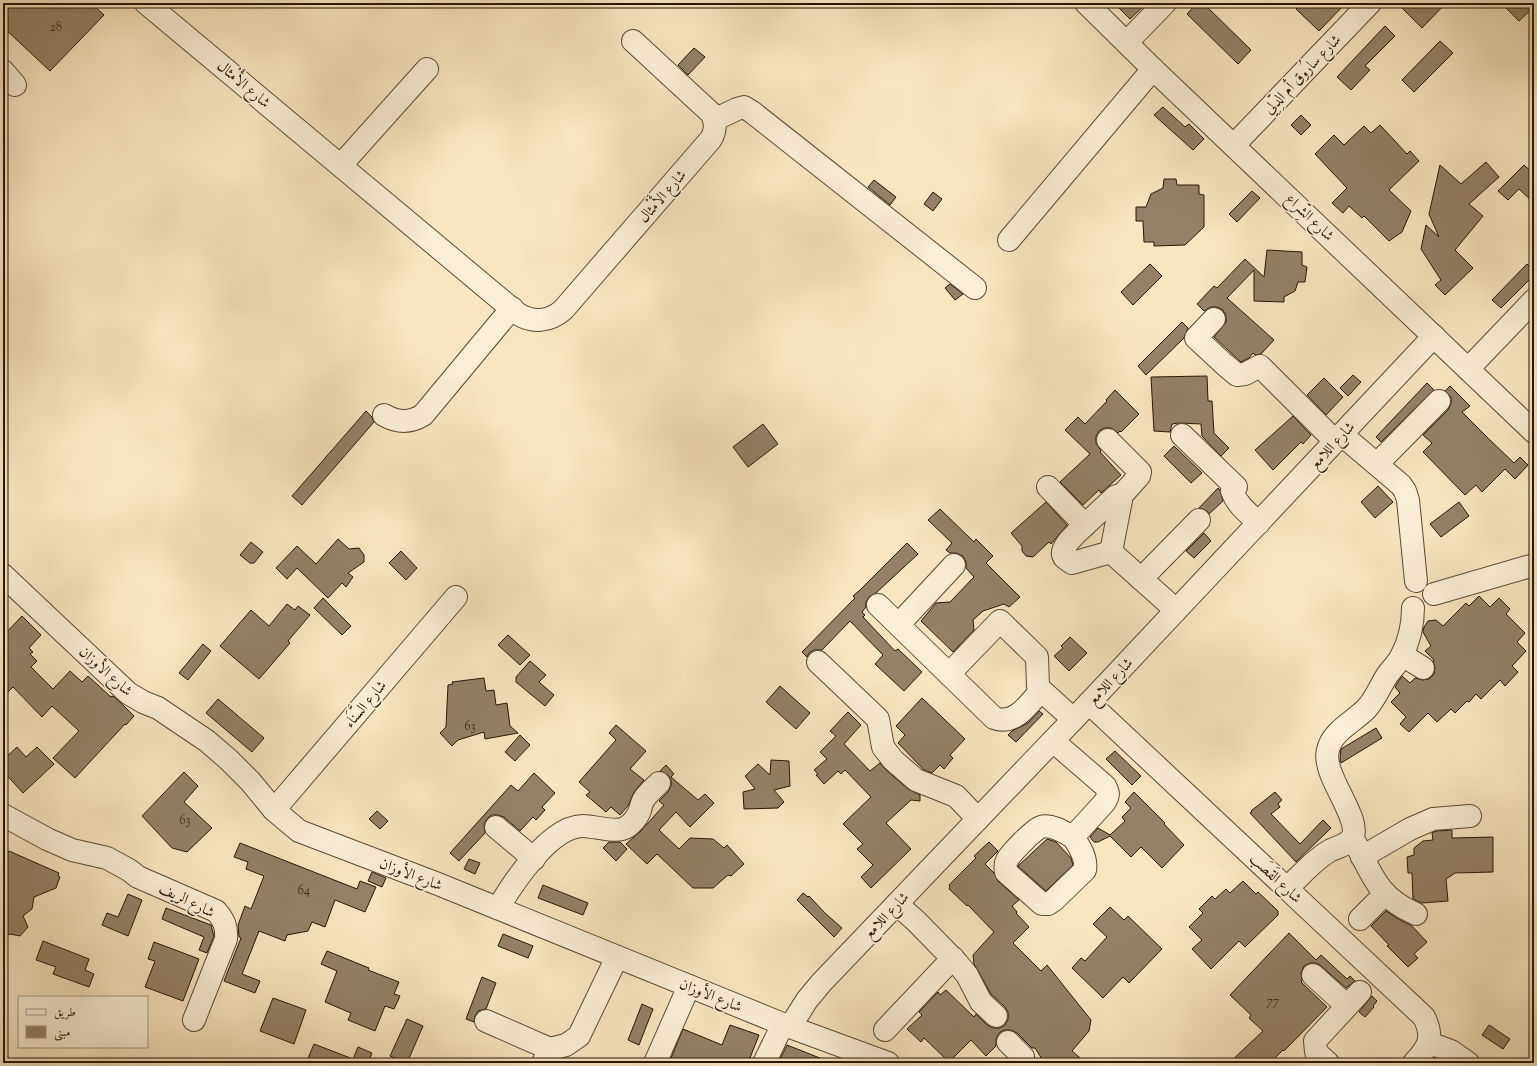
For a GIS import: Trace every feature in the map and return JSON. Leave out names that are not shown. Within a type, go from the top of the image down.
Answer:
[{"type":"street","name":"شارع الأَمْثال","points":[[146,3],[512,308],[524,317],[536,321],[550,318],[563,310],[711,139],[715,127],[714,120]]},
{"type":"street","name":"شارع الشِّراع","points":[[1086,3],[1153,69],[1534,432]]},
{"type":"street","points":[[1127,42],[1165,3]]},
{"type":"street","name":"شارع سارُوق أم الدِّلِي","points":[[1234,145],[1370,3]]},
{"type":"street","points":[[633,42],[707,109],[712,114],[714,120],[737,108],[744,107],[752,112],[975,288]]},
{"type":"street","points":[[341,165],[427,68]]},
{"type":"street","points":[[1009,240],[1153,69]]},
{"type":"street","points":[[1468,369],[1534,300]]},
{"type":"street","points":[[384,415],[398,421],[405,422],[423,415],[512,308]]},
{"type":"street","points":[[1214,319],[1196,338],[1224,364],[1237,375],[1245,374],[1260,366],[1338,438],[1377,464],[1401,485],[1406,495],[1416,581]]},
{"type":"street","name":"شارع اللامع","points":[[764,1063],[787,1026],[822,982],[1074,719],[1434,336]]},
{"type":"street","points":[[1377,464],[1439,401]]},
{"type":"street","points":[[1182,435],[1236,487],[1232,491],[1235,498],[1245,511],[1258,523]]},
{"type":"street","points":[[1108,440],[1140,472],[1139,476],[1122,495],[1112,552]]},
{"type":"street","points":[[1048,487],[1085,525]]},
{"type":"street","points":[[1112,552],[1072,563],[1065,558],[1062,552],[1064,547],[1085,525],[1116,496],[1122,495]]},
{"type":"street","points":[[1141,580],[1199,520]]},
{"type":"street","points":[[1112,552],[1141,580],[1176,610]]},
{"type":"street","points":[[899,624],[954,565]]},
{"type":"street","points":[[1434,594],[1534,565]]},
{"type":"street","name":"شارع الأوزان","points":[[3,575],[128,693],[142,702],[158,708],[207,741],[250,781],[274,810],[299,830],[314,838],[438,884],[877,1061]]},
{"type":"street","points":[[1287,888],[1323,855],[1348,842],[1352,837],[1354,831],[1352,821],[1328,766],[1328,750],[1335,736],[1366,708],[1378,693],[1387,675],[1402,655],[1408,641],[1413,620],[1413,608],[1407,601],[1406,592],[1408,587],[1416,581],[1429,584],[1432,587],[1434,594],[1433,601],[1427,608],[1413,608]]},
{"type":"street","name":"شارع السَّنَاء","points":[[274,810],[456,597]]},
{"type":"street","points":[[878,605],[994,718],[999,720],[1011,720],[1041,690]]},
{"type":"street","points":[[949,674],[1000,621],[1037,657],[1038,686],[1041,690],[1074,719]]},
{"type":"street","points":[[1402,655],[1423,668]]},
{"type":"street","points":[[818,662],[878,719],[883,746],[893,760],[916,780],[956,796],[978,819]]},
{"type":"street","name":"شارع القَصَب","points":[[1089,703],[1424,1017],[1430,1034],[1429,1043]]},
{"type":"street","points":[[1053,741],[1105,786],[1108,792],[1108,798],[1072,837]]},
{"type":"street","points":[[498,908],[511,886],[534,858],[556,836],[574,826],[596,826],[617,831],[624,829],[633,822],[639,813],[643,799],[659,783]]},
{"type":"street","name":"شارع الريف","points":[[3,814],[46,839],[72,850],[107,858],[129,870],[138,877],[216,911],[223,918],[227,929],[226,939],[194,1020]]},
{"type":"street","points":[[1362,856],[1410,829],[1433,820],[1470,816]]},
{"type":"street","points":[[496,827],[534,858]]},
{"type":"street","points":[[1352,837],[1370,872],[1385,894],[1390,900],[1403,909],[1416,914]]},
{"type":"street","points":[[1360,919],[1385,894]]},
{"type":"street","points":[[897,904],[953,958],[967,975],[981,1002],[996,1016]]},
{"type":"street","points":[[486,1021],[547,1056],[579,1036],[617,957]]},
{"type":"street","points":[[884,1030],[953,958]]},
{"type":"street","points":[[1313,975],[1353,999],[1316,1041],[1316,1052],[1328,1063]]},
{"type":"street","points":[[655,1063],[689,986]]},
{"type":"street","points":[[1008,1042],[1023,1061]]},
{"type":"street","points":[[1414,1063],[1429,1043],[1451,1052],[1468,1063]]},
{"type":"building","points":[[3,3],[91,3],[104,15],[50,71],[3,27]]},
{"type":"building","points":[[1114,3],[1147,3],[1130,19]]},
{"type":"building","points":[[1197,3],[1203,3],[1251,50],[1238,64],[1187,14]]},
{"type":"building","points":[[1301,3],[1317,3],[1323,8],[1327,3],[1346,3],[1319,31],[1296,9]]},
{"type":"building","points":[[1397,3],[1446,3],[1422,28]]},
{"type":"building","points":[[1501,3],[1534,3],[1534,7],[1519,21]]},
{"type":"building","points":[[1385,26],[1395,36],[1365,66],[1370,70],[1351,90],[1337,77]]},
{"type":"building","points":[[1440,41],[1453,53],[1414,92],[1402,80]]},
{"type":"building","points":[[694,48],[705,57],[688,75],[678,65]]},
{"type":"building","points":[[1163,107],[1185,127],[1189,124],[1204,139],[1193,150],[1154,115]]},
{"type":"building","points":[[1301,115],[1311,125],[1301,135],[1291,125]]},
{"type":"building","points":[[1380,125],[1407,154],[1410,151],[1419,161],[1389,190],[1411,211],[1402,232],[1389,241],[1364,216],[1362,218],[1349,206],[1343,213],[1332,203],[1347,188],[1315,154],[1334,135],[1344,145],[1364,126],[1371,133]]},
{"type":"building","points":[[1486,162],[1499,177],[1469,204],[1483,216],[1455,250],[1473,268],[1445,295],[1435,285],[1441,280],[1421,249],[1426,225],[1439,237],[1429,214],[1440,165],[1461,184]]},
{"type":"building","points":[[1524,165],[1534,174],[1534,203],[1519,189],[1508,200],[1498,191]]},
{"type":"building","points":[[1164,179],[1176,179],[1177,185],[1199,185],[1199,194],[1204,195],[1204,227],[1185,245],[1154,246],[1154,242],[1144,242],[1143,221],[1136,221],[1136,207],[1146,207],[1151,194],[1163,188]]},
{"type":"building","points":[[874,180],[896,197],[890,205],[868,187]]},
{"type":"building","points":[[1252,191],[1260,198],[1237,222],[1229,214]]},
{"type":"building","points":[[933,192],[942,199],[933,211],[924,204]]},
{"type":"building","points":[[1267,250],[1302,252],[1302,265],[1307,267],[1305,282],[1298,282],[1295,291],[1284,297],[1284,302],[1254,301],[1254,270],[1227,298],[1274,340],[1261,354],[1255,355],[1253,353],[1249,358],[1241,362],[1214,337],[1226,322],[1226,316],[1223,310],[1217,307],[1211,307],[1204,311],[1197,304],[1214,286],[1217,288],[1245,259],[1264,277]]},
{"type":"building","points":[[1150,264],[1162,276],[1133,305],[1121,292]]},
{"type":"building","points":[[1527,264],[1534,271],[1534,275],[1501,308],[1492,300]]},
{"type":"building","points":[[950,284],[963,294],[955,300],[945,288]]},
{"type":"building","points":[[1182,322],[1188,328],[1184,338],[1146,375],[1138,366]]},
{"type":"building","points":[[1353,375],[1361,382],[1348,396],[1340,388]]},
{"type":"building","points":[[1207,376],[1208,401],[1212,401],[1214,433],[1229,448],[1221,456],[1202,436],[1201,424],[1172,424],[1170,432],[1154,431],[1151,377]]},
{"type":"building","points":[[1324,378],[1343,397],[1326,415],[1307,395]]},
{"type":"building","points":[[1427,383],[1434,390],[1381,442],[1376,437]]},
{"type":"building","points":[[1450,386],[1470,406],[1462,412],[1514,463],[1520,457],[1528,465],[1515,479],[1505,469],[1482,492],[1476,485],[1465,495],[1423,452],[1432,443],[1423,435],[1448,410],[1451,404],[1451,397],[1445,391]]},
{"type":"building","points":[[1115,390],[1139,414],[1121,432],[1120,431],[1118,433],[1111,428],[1104,428],[1099,431],[1096,437],[1096,443],[1101,451],[1100,452],[1121,475],[1101,493],[1099,490],[1083,505],[1060,482],[1090,454],[1065,430],[1078,417],[1085,424],[1107,401],[1106,400]]},
{"type":"building","points":[[366,411],[372,417],[374,422],[302,505],[292,496]]},
{"type":"building","points":[[1293,416],[1311,435],[1303,444],[1301,442],[1273,470],[1255,450]]},
{"type":"building","points":[[763,424],[778,444],[748,467],[733,447]]},
{"type":"building","points":[[1174,446],[1202,473],[1191,483],[1164,456]]},
{"type":"building","points":[[1378,486],[1393,502],[1375,518],[1361,502]]},
{"type":"building","points":[[1218,488],[1223,501],[1209,514],[1207,511],[1199,508]]},
{"type":"building","points":[[1046,502],[1067,525],[1051,544],[1049,542],[1033,557],[1026,556],[1022,551],[1022,546],[1011,533]]},
{"type":"building","points":[[1459,502],[1469,516],[1441,537],[1430,524]]},
{"type":"building","points":[[940,509],[974,542],[976,539],[993,556],[986,563],[1020,597],[1009,607],[1004,604],[983,611],[973,620],[974,630],[953,652],[921,621],[936,603],[950,602],[974,577],[966,568],[966,562],[963,556],[956,553],[950,553],[946,550],[952,543],[928,520]]},
{"type":"building","points":[[1204,533],[1211,541],[1194,558],[1186,551]]},
{"type":"building","points":[[338,539],[349,549],[359,548],[364,555],[364,562],[348,573],[353,577],[346,587],[342,583],[328,598],[297,568],[287,579],[276,568],[297,546],[316,564]]},
{"type":"building","points":[[251,542],[263,552],[254,563],[250,563],[240,555]]},
{"type":"building","points":[[907,543],[918,554],[876,593],[869,597],[866,602],[866,607],[862,612],[865,615],[863,617],[895,651],[898,649],[922,672],[904,691],[875,664],[883,655],[850,621],[822,650],[814,650],[809,653],[807,657],[802,652],[855,598],[853,596]]},
{"type":"building","points":[[401,551],[417,568],[406,580],[389,563]]},
{"type":"building","points":[[1479,596],[1490,607],[1499,598],[1510,609],[1506,614],[1525,633],[1517,642],[1526,651],[1512,666],[1518,672],[1505,686],[1500,680],[1481,699],[1476,694],[1469,702],[1467,701],[1455,713],[1451,709],[1437,722],[1428,713],[1409,732],[1400,724],[1406,717],[1391,702],[1400,693],[1395,687],[1402,676],[1410,683],[1415,678],[1423,680],[1429,679],[1434,674],[1434,660],[1425,651],[1431,646],[1423,632],[1424,627],[1428,621],[1436,620],[1443,626],[1466,603],[1469,606]]},
{"type":"building","points":[[323,598],[351,626],[342,635],[314,608]]},
{"type":"building","points":[[287,604],[295,610],[298,606],[310,615],[288,641],[290,643],[259,679],[220,646],[251,610],[269,626]]},
{"type":"building","points":[[22,616],[41,635],[29,648],[33,652],[30,654],[37,661],[31,667],[53,689],[70,671],[82,682],[88,676],[111,697],[113,696],[134,716],[75,778],[53,758],[79,731],[52,706],[42,717],[13,687],[3,697],[3,636]]},
{"type":"building","points":[[508,635],[530,655],[520,665],[498,645]]},
{"type":"building","points":[[1070,637],[1087,653],[1069,671],[1054,656],[1063,648],[1061,646]]},
{"type":"building","points":[[203,644],[211,651],[188,680],[179,673]]},
{"type":"building","points":[[530,661],[546,675],[539,682],[554,695],[545,706],[516,682],[516,677]]},
{"type":"building","points":[[484,678],[486,691],[494,690],[496,705],[507,703],[510,726],[518,733],[485,739],[484,732],[458,740],[452,746],[440,733],[446,727],[448,685],[453,684],[452,682]]},
{"type":"building","points":[[780,686],[810,713],[796,729],[766,702]]},
{"type":"building","points":[[922,698],[965,739],[950,755],[953,758],[944,769],[940,765],[932,773],[924,770],[898,743],[905,735],[896,726]]},
{"type":"building","points":[[218,699],[264,738],[252,752],[206,713]]},
{"type":"building","points":[[1039,711],[1043,714],[1016,742],[1008,735],[1012,731],[1028,723]]},
{"type":"building","points":[[848,712],[861,725],[844,744],[870,771],[880,763],[908,789],[920,795],[920,801],[911,800],[886,823],[911,849],[871,888],[861,877],[873,865],[857,849],[863,844],[843,824],[871,797],[845,770],[841,774],[838,771],[824,784],[816,775],[818,774],[814,770],[827,759],[820,752],[836,736],[830,731]]},
{"type":"building","points":[[616,725],[646,751],[630,769],[644,780],[634,792],[628,806],[620,815],[611,807],[606,812],[586,795],[590,792],[579,782],[616,740],[609,733]]},
{"type":"building","points":[[1376,728],[1382,738],[1341,763],[1341,749]]},
{"type":"building","points":[[520,735],[530,745],[515,761],[505,752]]},
{"type":"building","points":[[17,747],[26,757],[37,747],[54,764],[23,793],[3,771],[3,760]]},
{"type":"building","points":[[1115,751],[1141,776],[1132,785],[1106,759]]},
{"type":"building","points":[[771,760],[789,761],[790,786],[774,790],[784,802],[778,808],[744,809],[743,792],[755,789],[745,776],[758,764],[770,775]]},
{"type":"building","points":[[666,765],[674,774],[671,777],[698,800],[705,794],[714,803],[690,827],[676,812],[659,830],[679,849],[690,838],[713,839],[724,848],[727,845],[744,864],[731,876],[728,875],[713,888],[693,888],[657,854],[647,864],[626,844],[641,831],[664,805],[659,801],[668,792],[671,786],[671,780],[668,775],[660,771]]},
{"type":"building","points":[[184,772],[198,786],[184,802],[212,828],[187,852],[172,848],[142,816]]},
{"type":"building","points":[[534,773],[555,793],[542,807],[545,810],[536,820],[533,817],[520,831],[504,817],[491,815],[484,824],[485,833],[459,861],[450,853],[511,785],[518,791]]},
{"type":"building","points":[[1134,792],[1165,823],[1164,824],[1184,845],[1162,868],[1141,847],[1131,857],[1110,836],[1098,842],[1094,842],[1090,837],[1098,828],[1110,835],[1125,821],[1122,817],[1131,808],[1125,802]]},
{"type":"building","points":[[1275,792],[1282,800],[1278,804],[1280,807],[1271,814],[1300,844],[1323,820],[1331,828],[1296,862],[1250,813]]},
{"type":"building","points":[[377,811],[388,821],[380,829],[369,819]]},
{"type":"building","points":[[1452,830],[1452,838],[1493,837],[1493,872],[1455,873],[1446,879],[1448,901],[1422,903],[1413,899],[1412,873],[1408,873],[1407,857],[1414,855],[1414,848],[1423,841],[1433,840],[1432,833],[1436,831]]},
{"type":"building","points":[[1047,839],[1056,842],[1071,858],[1073,865],[1046,891],[1018,866]]},
{"type":"building","points":[[609,842],[620,842],[627,849],[616,861],[603,848]]},
{"type":"building","points":[[989,842],[998,851],[985,864],[994,873],[998,881],[1019,900],[1012,906],[1017,912],[1016,913],[1029,927],[1013,943],[1041,971],[1047,965],[1091,1020],[1089,1031],[1072,1051],[1086,1063],[1044,1062],[1035,1048],[1032,1048],[1017,1033],[1011,1030],[1004,1030],[999,1033],[996,1039],[996,1046],[986,1056],[971,1040],[949,1062],[924,1038],[921,1042],[907,1029],[922,1015],[919,1012],[938,992],[940,995],[946,990],[974,1017],[976,1014],[987,1025],[993,1028],[1000,1028],[1005,1025],[1008,1019],[1008,1012],[1005,1007],[991,994],[974,964],[973,955],[994,932],[968,905],[967,906],[949,889],[949,885],[976,858],[974,856]]},
{"type":"building","points":[[240,843],[357,889],[360,881],[376,887],[365,912],[335,900],[325,927],[312,922],[308,931],[287,935],[285,941],[259,931],[242,974],[260,981],[255,993],[224,981],[241,938],[239,937],[238,925],[245,906],[251,909],[264,876],[246,869],[248,862],[234,857]]},
{"type":"building","points":[[9,851],[59,873],[58,876],[60,877],[56,888],[34,897],[32,909],[23,916],[28,927],[20,936],[10,934],[3,937],[3,860]]},
{"type":"building","points":[[469,859],[480,863],[475,874],[464,869]]},
{"type":"building","points":[[372,872],[386,878],[382,887],[368,881]]},
{"type":"building","points":[[1243,881],[1256,894],[1258,892],[1278,911],[1278,915],[1245,947],[1239,941],[1211,969],[1192,949],[1202,940],[1189,927],[1203,913],[1199,909],[1212,896],[1215,899],[1226,889],[1230,893]]},
{"type":"building","points":[[543,885],[588,903],[583,915],[538,898]]},
{"type":"building","points":[[803,893],[808,897],[809,896],[842,928],[834,937],[797,900]]},
{"type":"building","points":[[128,894],[142,900],[128,936],[102,925],[107,913],[118,917]]},
{"type":"building","points":[[1110,907],[1124,920],[1128,916],[1162,949],[1129,983],[1123,977],[1103,998],[1072,968],[1081,958],[1085,961],[1107,937],[1093,924]]},
{"type":"building","points":[[166,908],[211,925],[214,936],[207,953],[199,950],[204,937],[162,919]]},
{"type":"building","points":[[1386,911],[1412,926],[1427,942],[1414,954],[1418,958],[1408,967],[1387,946],[1389,945],[1371,926]]},
{"type":"building","points":[[1289,933],[1316,960],[1321,955],[1347,979],[1350,976],[1355,981],[1346,988],[1316,963],[1310,963],[1304,966],[1301,973],[1301,982],[1327,1007],[1284,1051],[1283,1050],[1270,1063],[1229,1063],[1263,1031],[1249,1018],[1251,1015],[1230,995]]},
{"type":"building","points":[[503,934],[533,946],[528,958],[498,946]]},
{"type":"building","points":[[43,941],[89,959],[85,970],[94,974],[89,987],[53,974],[56,967],[36,960]]},
{"type":"building","points":[[154,942],[199,959],[183,1001],[145,987],[155,961],[148,959]]},
{"type":"building","points":[[327,951],[369,968],[368,970],[399,982],[394,994],[400,996],[394,1009],[385,1006],[375,1031],[348,1020],[351,1013],[325,1002],[337,971],[321,964]]},
{"type":"building","points":[[482,977],[496,983],[486,1009],[478,1011],[474,1022],[466,1019]]},
{"type":"building","points":[[1372,996],[1377,1001],[1365,1017],[1359,1012]]},
{"type":"building","points":[[273,998],[306,1010],[294,1044],[260,1031]]},
{"type":"building","points":[[642,1004],[653,1009],[639,1045],[628,1040]]},
{"type":"building","points":[[407,1019],[423,1026],[407,1063],[390,1056]]},
{"type":"building","points":[[730,1025],[759,1035],[748,1063],[669,1063],[683,1029],[722,1045]]},
{"type":"building","points":[[1489,1025],[1510,1039],[1503,1049],[1482,1035]]},
{"type":"building","points":[[314,1044],[353,1059],[358,1047],[372,1053],[368,1063],[306,1063]]},
{"type":"building","points":[[787,1045],[830,1063],[792,1063],[780,1059]]}]
